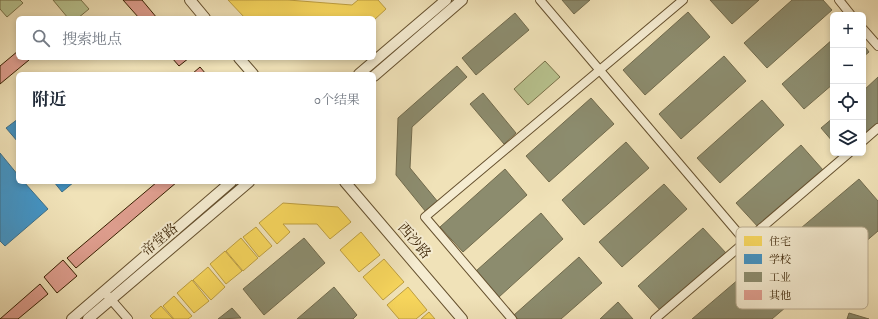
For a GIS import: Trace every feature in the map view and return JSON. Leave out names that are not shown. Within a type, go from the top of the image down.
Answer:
[{"type":"street","points":[[190,0],[203,16]]},
{"type":"street","points":[[376,60],[446,0]]},
{"type":"street","points":[[376,74],[462,0]]},
{"type":"street","points":[[540,0],[736,230]]},
{"type":"street","points":[[512,319],[425,217],[683,0]]},
{"type":"street","points":[[839,0],[849,12]]},
{"type":"street","points":[[866,32],[878,46]]},
{"type":"street","points":[[241,60],[251,72]]},
{"type":"street","points":[[361,72],[375,60]]},
{"type":"street","points":[[866,138],[878,128]]},
{"type":"street","points":[[762,227],[845,156]]},
{"type":"street","name":"帝堂路","points":[[72,319],[229,184]]},
{"type":"street","name":"帝堂路","points":[[88,319],[247,184]]},
{"type":"street","name":"西沙路","points":[[347,184],[462,319]]},
{"type":"street","points":[[655,319],[736,249]]},
{"type":"street","points":[[104,291],[128,319]]},
{"type":"green space","points":[[0,0],[20,0],[23,3],[7,17],[0,9]]},
{"type":"green space","points":[[53,0],[81,0],[89,9],[80,16],[66,16]]},
{"type":"green space","points":[[545,61],[560,77],[528,105],[514,89]]},
{"type":"building: 住宅","points":[[228,0],[288,0],[352,5],[358,0],[378,0],[386,9],[376,18],[376,16],[243,16]]},
{"type":"building: 住宅","points":[[283,203],[338,207],[351,222],[330,239],[317,224],[283,224],[290,232],[277,244],[259,223]]},
{"type":"building: 住宅","points":[[256,227],[272,246],[259,257],[243,237]]},
{"type":"building: 住宅","points":[[361,232],[380,255],[359,272],[340,250]]},
{"type":"building: 住宅","points":[[241,238],[258,258],[243,271],[226,251]]},
{"type":"building: 住宅","points":[[225,251],[242,271],[226,284],[210,264]]},
{"type":"building: 住宅","points":[[384,259],[404,282],[383,300],[363,277]]},
{"type":"building: 住宅","points":[[208,267],[225,287],[211,300],[193,280]]},
{"type":"building: 住宅","points":[[192,280],[209,301],[194,313],[177,293]]},
{"type":"building: 住宅","points":[[408,287],[427,310],[416,319],[399,319],[387,305]]},
{"type":"building: 住宅","points":[[174,296],[192,316],[188,319],[174,319],[163,306]]},
{"type":"building: 住宅","points":[[161,306],[173,319],[153,319],[150,316]]},
{"type":"building: 住宅","points":[[429,312],[435,319],[421,319]]},
{"type":"building: 学校","points":[[16,120],[16,140],[6,128]]},
{"type":"building: 学校","points":[[0,153],[16,173],[16,184],[26,184],[48,209],[5,246],[0,241]]},
{"type":"building: 学校","points":[[56,184],[72,184],[62,192]]},
{"type":"building: 工业","points":[[562,0],[590,0],[574,14]]},
{"type":"building: 工业","points":[[710,0],[759,0],[732,24]]},
{"type":"building: 工业","points":[[792,0],[823,0],[832,10],[767,68],[744,43]]},
{"type":"building: 工业","points":[[688,12],[710,37],[645,95],[623,70]]},
{"type":"building: 工业","points":[[515,13],[529,30],[476,75],[462,58]]},
{"type":"building: 工业","points":[[830,42],[830,87],[804,109],[782,84]]},
{"type":"building: 工业","points":[[724,56],[746,81],[681,139],[659,114]]},
{"type":"building: 工业","points":[[457,66],[467,77],[412,127],[410,168],[438,202],[426,212],[396,175],[398,118]]},
{"type":"building: 工业","points":[[878,77],[878,123],[866,133],[866,120],[866,88]]},
{"type":"building: 工业","points":[[483,93],[516,133],[504,144],[470,104]]},
{"type":"building: 工业","points":[[591,98],[614,124],[549,182],[526,156]]},
{"type":"building: 工业","points":[[762,100],[784,125],[720,183],[697,158]]},
{"type":"building: 工业","points":[[830,120],[830,138],[821,128]]},
{"type":"building: 工业","points":[[626,142],[649,168],[584,225],[562,200]]},
{"type":"building: 工业","points":[[801,145],[823,170],[760,227],[758,227],[736,203]]},
{"type":"building: 工业","points":[[505,169],[527,195],[463,252],[440,227]]},
{"type":"building: 工业","points":[[859,179],[878,201],[878,231],[868,240],[868,227],[802,227]]},
{"type":"building: 工业","points":[[664,184],[687,209],[622,267],[599,242]]},
{"type":"building: 工业","points":[[541,213],[563,239],[499,297],[476,271]]},
{"type":"building: 工业","points":[[703,228],[726,253],[661,311],[638,286]]},
{"type":"building: 工业","points":[[304,238],[325,263],[264,315],[243,289]]},
{"type":"building: 工业","points":[[579,257],[602,283],[561,319],[518,319],[514,315]]},
{"type":"building: 工业","points":[[736,281],[736,309],[784,309],[772,319],[692,319]]},
{"type":"building: 工业","points":[[334,287],[357,315],[353,319],[297,319]]},
{"type":"building: 工业","points":[[618,302],[633,319],[600,319]]},
{"type":"building: 工业","points":[[232,308],[241,318],[218,319]]},
{"type":"building: 工业","points":[[849,313],[869,319],[847,319]]},
{"type":"building: 其他","points":[[123,0],[142,0],[155,16],[137,16]]},
{"type":"building: 其他","points":[[16,53],[16,60],[29,60],[0,84],[0,66]]},
{"type":"building: 其他","points":[[174,60],[186,60],[179,66]]},
{"type":"building: 其他","points":[[200,67],[204,72],[194,72]]},
{"type":"building: 其他","points":[[155,184],[175,184],[76,268],[67,258]]},
{"type":"building: 其他","points":[[63,260],[77,276],[57,293],[44,277]]},
{"type":"building: 其他","points":[[40,284],[48,294],[18,319],[0,319]]}]
